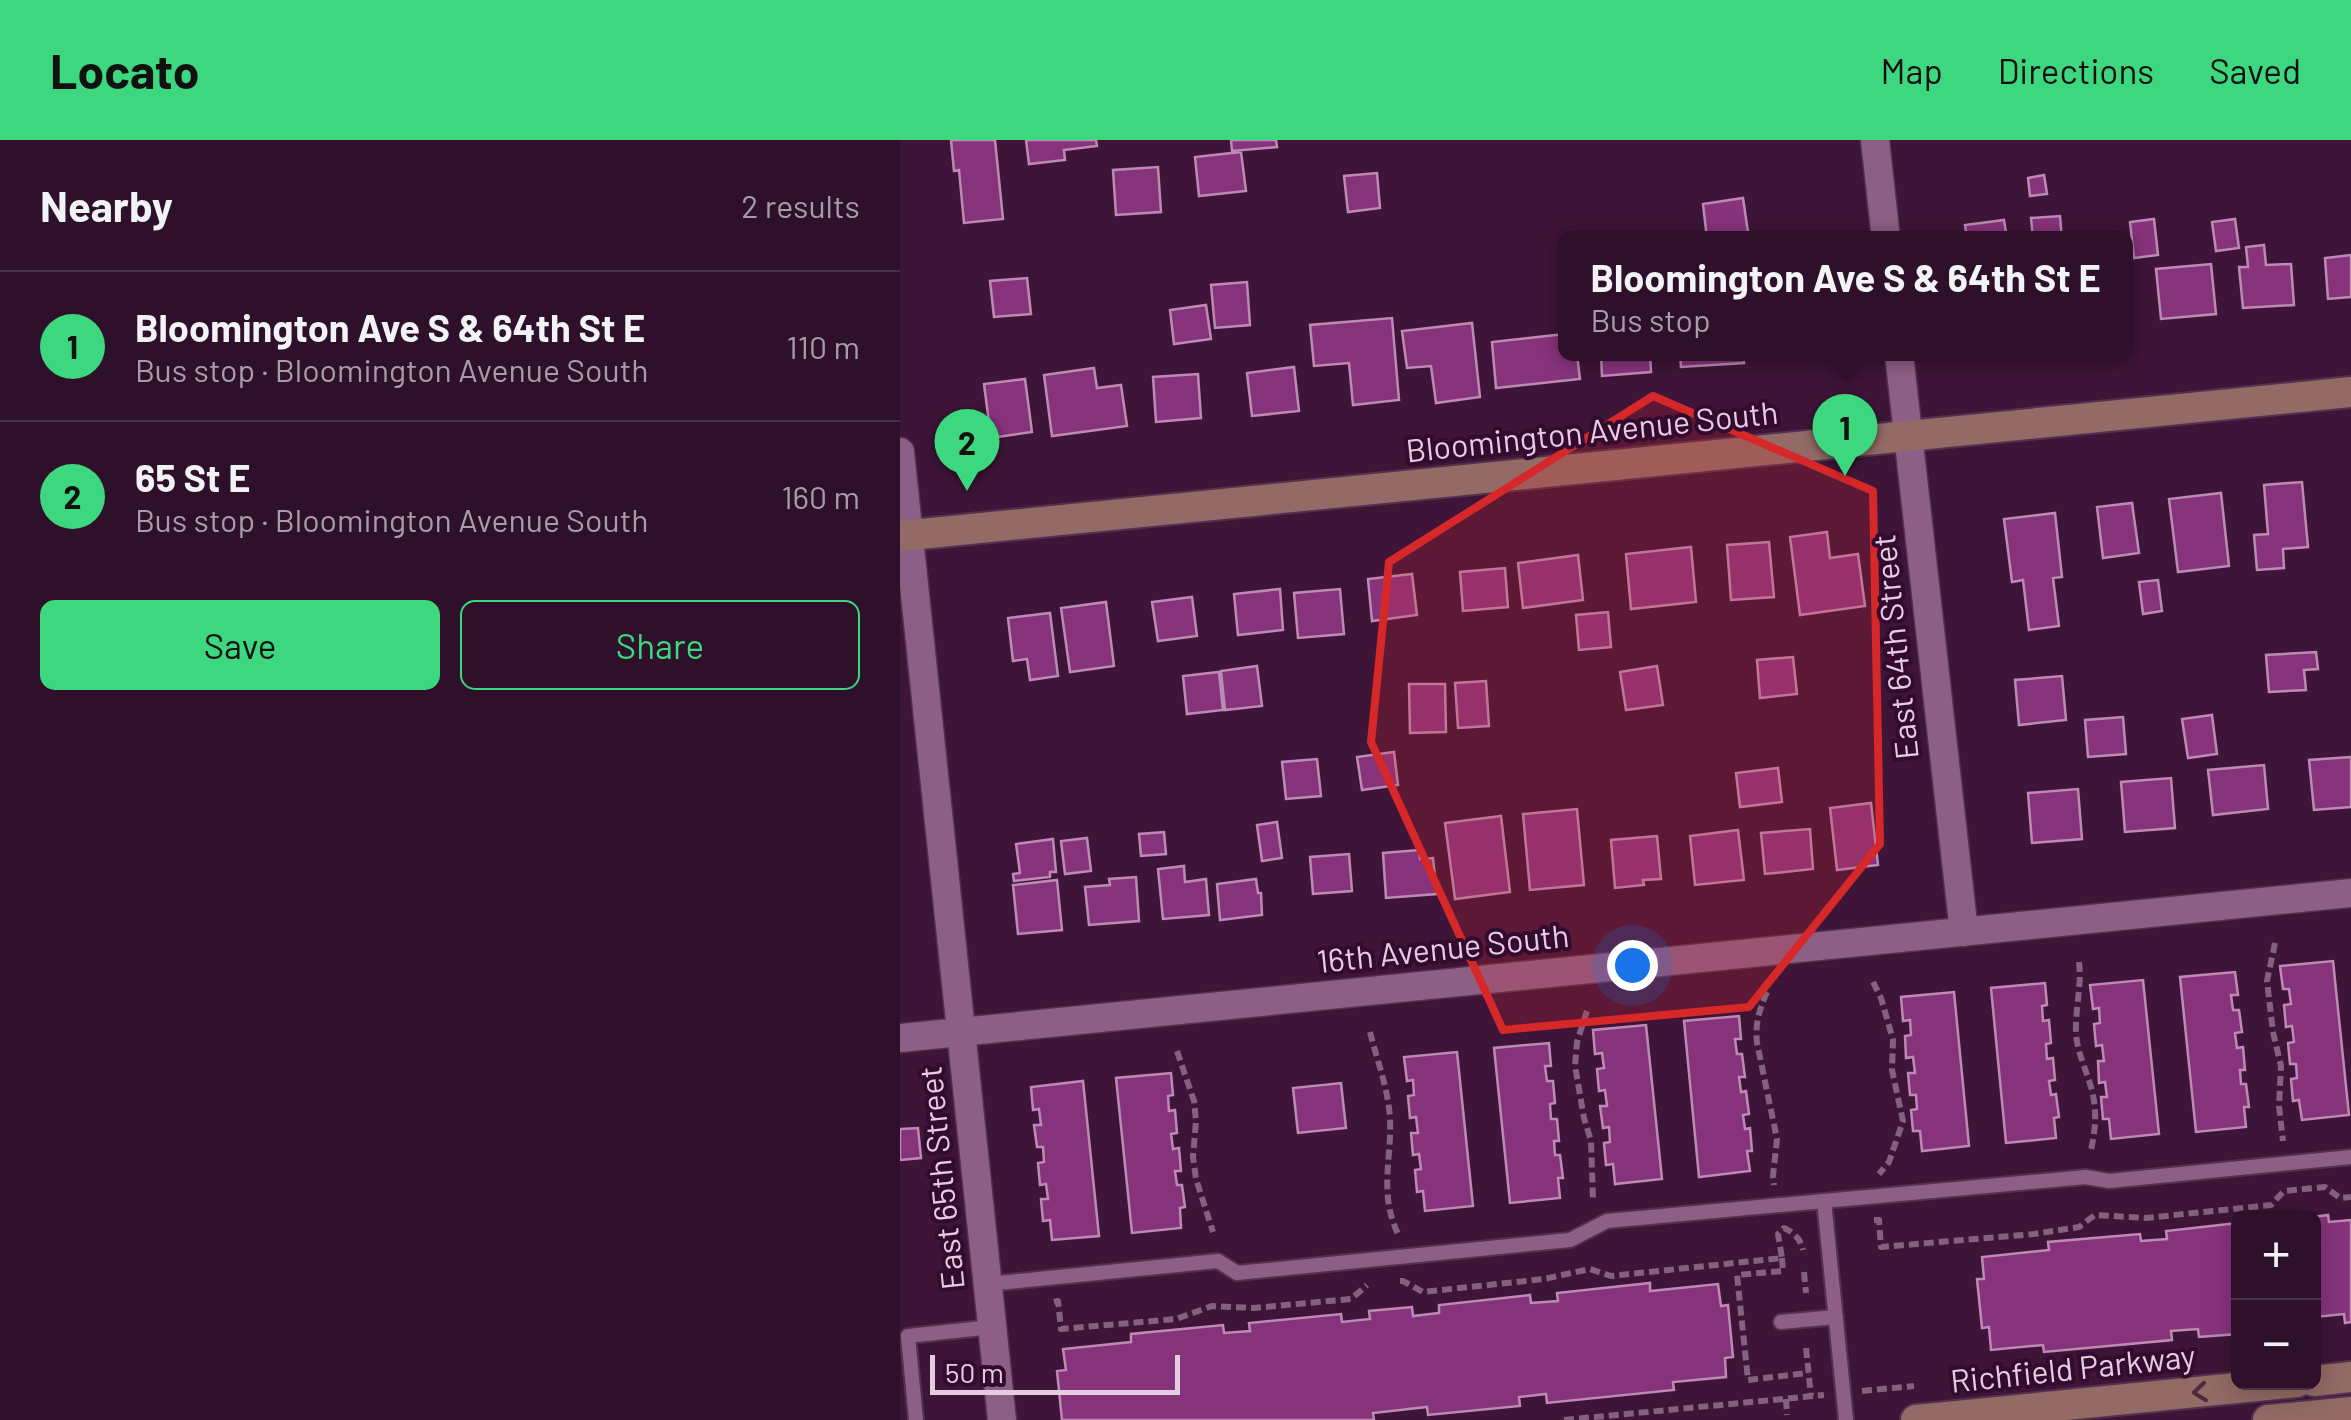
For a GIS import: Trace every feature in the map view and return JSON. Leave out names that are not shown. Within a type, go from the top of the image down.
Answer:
[{"type":"street","points":[[1875,140],[1885,231]]},
{"type":"street","name":"East 64th Street","points":[[1900,361],[1964,932]]},
{"type":"street","name":"Bloomington Avenue South","points":[[905,536],[2351,392]]},
{"type":"street","name":"East 65th Street","points":[[900,452],[905,536],[1002,1420]]},
{"type":"street","name":"16th Avenue South","points":[[900,1038],[2351,892]]},
{"type":"street","points":[[2321,1380],[2351,1377]]},
{"type":"street","name":"Richfield Parkway","points":[[1916,1420],[2231,1389]]},
{"type":"street","points":[[2268,1420],[2351,1412]]},
{"type":"lane","points":[[988,1284],[1218,1261],[1238,1273],[1570,1240],[1607,1221],[2086,1177],[2109,1181],[2351,1157]]},
{"type":"lane","points":[[1824,1201],[1846,1420]]},
{"type":"lane","points":[[1781,1322],[1836,1317]]},
{"type":"lane","points":[[916,1420],[908,1336],[992,1327]]},
{"type":"path","points":[[2275,942],[2268,981],[2281,1066],[2282,1141]]},
{"type":"path","points":[[2080,962],[2076,1037],[2096,1116],[2091,1150]]},
{"type":"path","points":[[1873,982],[1893,1040],[1892,1070],[1904,1121],[1889,1162],[1875,1176]]},
{"type":"path","points":[[1766,992],[1756,1027],[1777,1139],[1773,1176],[1775,1187],[1792,1185]]},
{"type":"path","points":[[1587,1010],[1577,1042],[1576,1066],[1591,1141],[1593,1199]]},
{"type":"path","points":[[1370,1032],[1390,1116],[1386,1183],[1389,1209],[1399,1236]]},
{"type":"path","points":[[1177,1051],[1194,1101],[1196,1180],[1212,1232]]},
{"type":"path","points":[[1869,1220],[1879,1220],[1881,1247],[2034,1234],[2080,1227],[2095,1215],[2146,1218],[2271,1206],[2284,1191],[2325,1187],[2340,1198],[2351,1197]]},
{"type":"path","points":[[1806,1293],[1802,1243],[1784,1228],[1778,1234],[1784,1270],[1737,1276],[1748,1380],[1808,1373]]},
{"type":"path","points":[[1046,1302],[1058,1301],[1061,1329],[1176,1319],[1212,1306],[1254,1308],[1351,1299],[1366,1285],[1403,1281],[1423,1292],[1544,1279],[1590,1269],[1612,1276],[1782,1258]]},
{"type":"path","points":[[1806,1348],[1811,1396]]},
{"type":"path","points":[[1564,1420],[1921,1386]]},
{"type":"path","points":[[1786,1398],[1788,1415]]},
{"type":"highlighted area","points":[[1653,396],[1873,491],[1880,844],[1749,1007],[1503,1030],[1371,742],[1389,562]]},
{"type":"building","points":[[951,140],[995,140],[1003,219],[964,223],[959,170],[954,171]]},
{"type":"building","points":[[1026,140],[1096,140],[1097,146],[1064,150],[1065,160],[1029,164]]},
{"type":"building","points":[[1231,140],[1276,140],[1277,147],[1232,151]]},
{"type":"building","points":[[1241,152],[1246,191],[1199,196],[1195,157]]},
{"type":"building","points":[[1158,167],[1161,212],[1116,215],[1113,170]]},
{"type":"building","points":[[1377,173],[1380,208],[1348,212],[1344,176]]},
{"type":"building","points":[[2044,175],[2047,194],[2030,196],[2028,178]]},
{"type":"building","points":[[1743,198],[1748,231],[1706,231],[1703,204]]},
{"type":"building","points":[[2060,216],[2061,231],[2032,231],[2031,218]]},
{"type":"building","points":[[2154,219],[2158,255],[2134,258],[2130,222]]},
{"type":"building","points":[[2235,219],[2239,248],[2216,251],[2212,222]]},
{"type":"building","points":[[2004,220],[2006,231],[1966,231],[1965,225]]},
{"type":"building","points":[[2264,245],[2266,265],[2291,264],[2294,305],[2243,308],[2239,267],[2248,267],[2246,247]]},
{"type":"building","points":[[2351,255],[2351,297],[2328,299],[2325,258]]},
{"type":"building","points":[[2211,264],[2216,314],[2161,319],[2156,269]]},
{"type":"building","points":[[1027,278],[1031,314],[994,317],[990,281]]},
{"type":"building","points":[[1247,282],[1250,325],[1215,328],[1211,285]]},
{"type":"building","points":[[1206,305],[1211,339],[1174,344],[1170,310]]},
{"type":"building","points":[[1392,318],[1399,400],[1353,405],[1349,363],[1314,366],[1310,325]]},
{"type":"building","points":[[1472,323],[1480,397],[1436,403],[1431,366],[1407,368],[1402,331]]},
{"type":"building","points":[[1558,335],[1558,361],[1578,361],[1580,379],[1496,388],[1492,342]]},
{"type":"building","points":[[1601,361],[1650,361],[1651,372],[1602,376]]},
{"type":"building","points":[[1681,361],[1744,363],[1681,367]]},
{"type":"building","points":[[1294,367],[1299,411],[1252,416],[1247,373]]},
{"type":"building","points":[[1094,368],[1097,388],[1121,385],[1127,426],[1052,436],[1044,375]]},
{"type":"building","points":[[1198,374],[1201,418],[1156,422],[1153,377]]},
{"type":"building","points":[[1025,379],[1032,432],[991,438],[984,384]]},
{"type":"building","points":[[2302,482],[2308,547],[2283,549],[2284,568],[2257,570],[2254,535],[2268,534],[2264,485]]},
{"type":"building","points":[[2221,493],[2229,566],[2178,572],[2169,499]]},
{"type":"building","points":[[2132,503],[2139,553],[2103,558],[2097,507]]},
{"type":"building","points":[[2055,513],[2062,577],[2053,578],[2059,626],[2029,630],[2023,580],[2012,582],[2004,519]]},
{"type":"building","points":[[1827,532],[1830,558],[1858,554],[1865,606],[1800,615],[1790,537]]},
{"type":"building","points":[[1769,542],[1774,597],[1731,600],[1727,545]]},
{"type":"building","points":[[1691,547],[1696,602],[1631,609],[1626,554]]},
{"type":"building","points":[[1578,555],[1583,600],[1523,608],[1518,563]]},
{"type":"building","points":[[1505,568],[1508,607],[1463,611],[1460,572]]},
{"type":"building","points":[[1412,574],[1417,615],[1372,621],[1368,579]]},
{"type":"building","points":[[2158,580],[2162,611],[2143,614],[2139,582]]},
{"type":"building","points":[[1280,589],[1283,630],[1238,635],[1234,594]]},
{"type":"building","points":[[1340,589],[1344,634],[1298,638],[1294,593]]},
{"type":"building","points":[[1192,597],[1197,636],[1158,641],[1152,602]]},
{"type":"building","points":[[1106,602],[1114,666],[1070,672],[1061,608]]},
{"type":"building","points":[[1608,612],[1611,647],[1579,650],[1576,615]]},
{"type":"building","points":[[1050,613],[1058,676],[1030,680],[1027,659],[1013,661],[1008,618]]},
{"type":"building","points":[[2316,652],[2318,669],[2304,670],[2306,690],[2269,692],[2266,655]]},
{"type":"building","points":[[1793,657],[1797,694],[1760,698],[1757,660]]},
{"type":"building","points":[[1257,666],[1262,706],[1225,710],[1221,671]]},
{"type":"building","points":[[1657,666],[1663,705],[1626,710],[1620,672]]},
{"type":"building","points":[[1219,672],[1223,710],[1187,714],[1183,676]]},
{"type":"building","points":[[2062,676],[2066,720],[2019,725],[2015,680]]},
{"type":"building","points":[[1486,681],[1489,726],[1458,728],[1455,683]]},
{"type":"building","points":[[1409,684],[1445,684],[1446,732],[1410,733]]},
{"type":"building","points":[[2212,715],[2217,754],[2188,758],[2182,719]]},
{"type":"building","points":[[2123,717],[2126,754],[2088,757],[2085,720]]},
{"type":"building","points":[[1394,752],[1398,785],[1362,790],[1357,757]]},
{"type":"building","points":[[2351,757],[2351,807],[2314,810],[2309,760]]},
{"type":"building","points":[[1317,759],[1321,796],[1286,799],[1282,762]]},
{"type":"building","points":[[2264,765],[2268,809],[2213,815],[2208,770]]},
{"type":"building","points":[[1778,768],[1782,802],[1740,807],[1736,773]]},
{"type":"building","points":[[2171,778],[2175,828],[2125,832],[2121,782]]},
{"type":"building","points":[[2078,789],[2082,839],[2032,843],[2028,793]]},
{"type":"building","points":[[1871,803],[1878,865],[1837,870],[1830,808]]},
{"type":"building","points":[[1577,809],[1584,885],[1530,890],[1523,814]]},
{"type":"building","points":[[1501,816],[1510,892],[1455,899],[1445,823]]},
{"type":"building","points":[[1277,822],[1282,858],[1262,861],[1257,825]]},
{"type":"building","points":[[1810,829],[1813,869],[1765,874],[1761,833]]},
{"type":"building","points":[[1738,830],[1744,880],[1695,885],[1690,836]]},
{"type":"building","points":[[1164,832],[1166,854],[1141,856],[1139,834]]},
{"type":"building","points":[[1657,836],[1661,879],[1615,888],[1611,840]]},
{"type":"building","points":[[1087,838],[1091,871],[1065,874],[1061,841]]},
{"type":"building","points":[[1053,839],[1056,872],[1050,872],[1050,877],[1014,881],[1013,874],[1020,873],[1016,844]]},
{"type":"building","points":[[1419,850],[1420,859],[1433,858],[1437,894],[1386,898],[1383,853]]},
{"type":"building","points":[[1349,854],[1352,891],[1313,894],[1310,857]]},
{"type":"building","points":[[1184,866],[1185,882],[1206,879],[1209,915],[1163,919],[1158,869]]},
{"type":"building","points":[[1136,877],[1139,921],[1089,925],[1085,887],[1110,885],[1109,879]]},
{"type":"building","points":[[1256,879],[1262,915],[1220,920],[1217,884]]},
{"type":"building","points":[[1057,880],[1062,930],[1018,934],[1013,885]]},
{"type":"building","points":[[2333,961],[2349,1115],[2302,1120],[2299,1100],[2293,1101],[2291,1079],[2297,1078],[2296,1064],[2290,1064],[2288,1043],[2294,1042],[2292,1026],[2286,1027],[2284,1005],[2291,1004],[2289,989],[2283,989],[2280,966]]},
{"type":"building","points":[[2235,972],[2238,995],[2231,995],[2233,1010],[2239,1010],[2242,1032],[2235,1033],[2237,1048],[2243,1047],[2245,1070],[2240,1070],[2249,1107],[2244,1107],[2246,1127],[2196,1132],[2180,977]]},
{"type":"building","points":[[2143,980],[2159,1134],[2111,1139],[2109,1119],[2103,1119],[2101,1097],[2107,1097],[2105,1082],[2099,1083],[2098,1061],[2104,1061],[2102,1045],[2096,1046],[2094,1024],[2100,1023],[2099,1008],[2093,1009],[2090,985]]},
{"type":"building","points":[[2045,983],[2047,1005],[2042,1006],[2043,1021],[2049,1020],[2051,1043],[2046,1044],[2047,1059],[2053,1058],[2055,1080],[2049,1081],[2051,1095],[2056,1094],[2059,1117],[2054,1118],[2056,1138],[2006,1143],[1991,988]]},
{"type":"building","points":[[1954,992],[1969,1146],[1922,1151],[1920,1131],[1913,1131],[1911,1110],[1917,1109],[1916,1095],[1910,1095],[1908,1073],[1915,1073],[1913,1057],[1906,1058],[1905,1036],[1911,1035],[1910,1020],[1903,1021],[1901,997]]},
{"type":"building","points":[[1739,1016],[1741,1039],[1735,1039],[1745,1077],[1739,1077],[1741,1092],[1746,1091],[1749,1114],[1743,1115],[1745,1129],[1750,1128],[1750,1171],[1699,1177],[1684,1021]]},
{"type":"building","points":[[1646,1025],[1662,1179],[1615,1184],[1613,1164],[1606,1165],[1604,1143],[1610,1142],[1609,1127],[1603,1128],[1600,1106],[1607,1106],[1605,1090],[1599,1091],[1597,1069],[1604,1068],[1602,1053],[1595,1054],[1593,1030]]},
{"type":"building","points":[[1549,1043],[1551,1066],[1545,1066],[1547,1081],[1553,1081],[1555,1103],[1550,1104],[1551,1119],[1557,1119],[1559,1141],[1554,1141],[1563,1178],[1558,1178],[1560,1198],[1510,1203],[1494,1048]]},
{"type":"building","points":[[1457,1052],[1473,1206],[1425,1211],[1423,1191],[1417,1192],[1415,1170],[1421,1169],[1419,1154],[1413,1155],[1411,1133],[1418,1133],[1416,1117],[1410,1118],[1408,1096],[1414,1095],[1413,1080],[1407,1081],[1404,1057]]},
{"type":"building","points":[[1171,1073],[1173,1095],[1168,1096],[1169,1111],[1175,1110],[1177,1133],[1171,1134],[1173,1149],[1179,1148],[1181,1171],[1175,1171],[1185,1207],[1180,1208],[1181,1228],[1132,1233],[1116,1078]]},
{"type":"building","points":[[1083,1081],[1099,1236],[1052,1240],[1050,1220],[1043,1221],[1041,1199],[1048,1199],[1046,1184],[1040,1185],[1038,1163],[1044,1162],[1043,1147],[1037,1147],[1034,1125],[1041,1125],[1039,1109],[1033,1110],[1031,1087]]},
{"type":"building","points":[[1341,1083],[1346,1128],[1298,1133],[1293,1088]]},
{"type":"building","points":[[918,1128],[921,1158],[900,1160],[900,1129]]},
{"type":"building","points":[[2328,1215],[2329,1222],[2351,1220],[2351,1322],[2345,1323],[2344,1314],[2321,1316],[2321,1216]]},
{"type":"building","points":[[2231,1224],[2231,1335],[2199,1337],[2198,1329],[2171,1331],[2172,1340],[2044,1352],[2043,1345],[1991,1350],[1989,1327],[1982,1328],[1977,1279],[1984,1279],[1982,1257],[2049,1250],[2048,1242],[2140,1234],[2141,1241],[2167,1239],[2166,1231]]},
{"type":"building","points":[[1650,1283],[1650,1291],[1718,1284],[1721,1306],[1728,1305],[1733,1357],[1725,1358],[1726,1377],[1673,1382],[1674,1390],[1547,1403],[1546,1394],[1519,1397],[1520,1406],[1428,1415],[1427,1407],[1373,1413],[1374,1420],[1062,1420],[1057,1371],[1066,1370],[1063,1349],[1131,1342],[1131,1334],[1223,1325],[1224,1333],[1250,1331],[1249,1323],[1341,1314],[1342,1322],[1370,1319],[1369,1311],[1412,1307],[1413,1316],[1439,1313],[1439,1305],[1530,1295],[1531,1303],[1558,1301],[1557,1293]]},
{"type":"place","name":"Bloomington Ave S & 64th St E","points":[[1845,476]]},
{"type":"place","name":"65 St E","points":[[967,491]]}]
